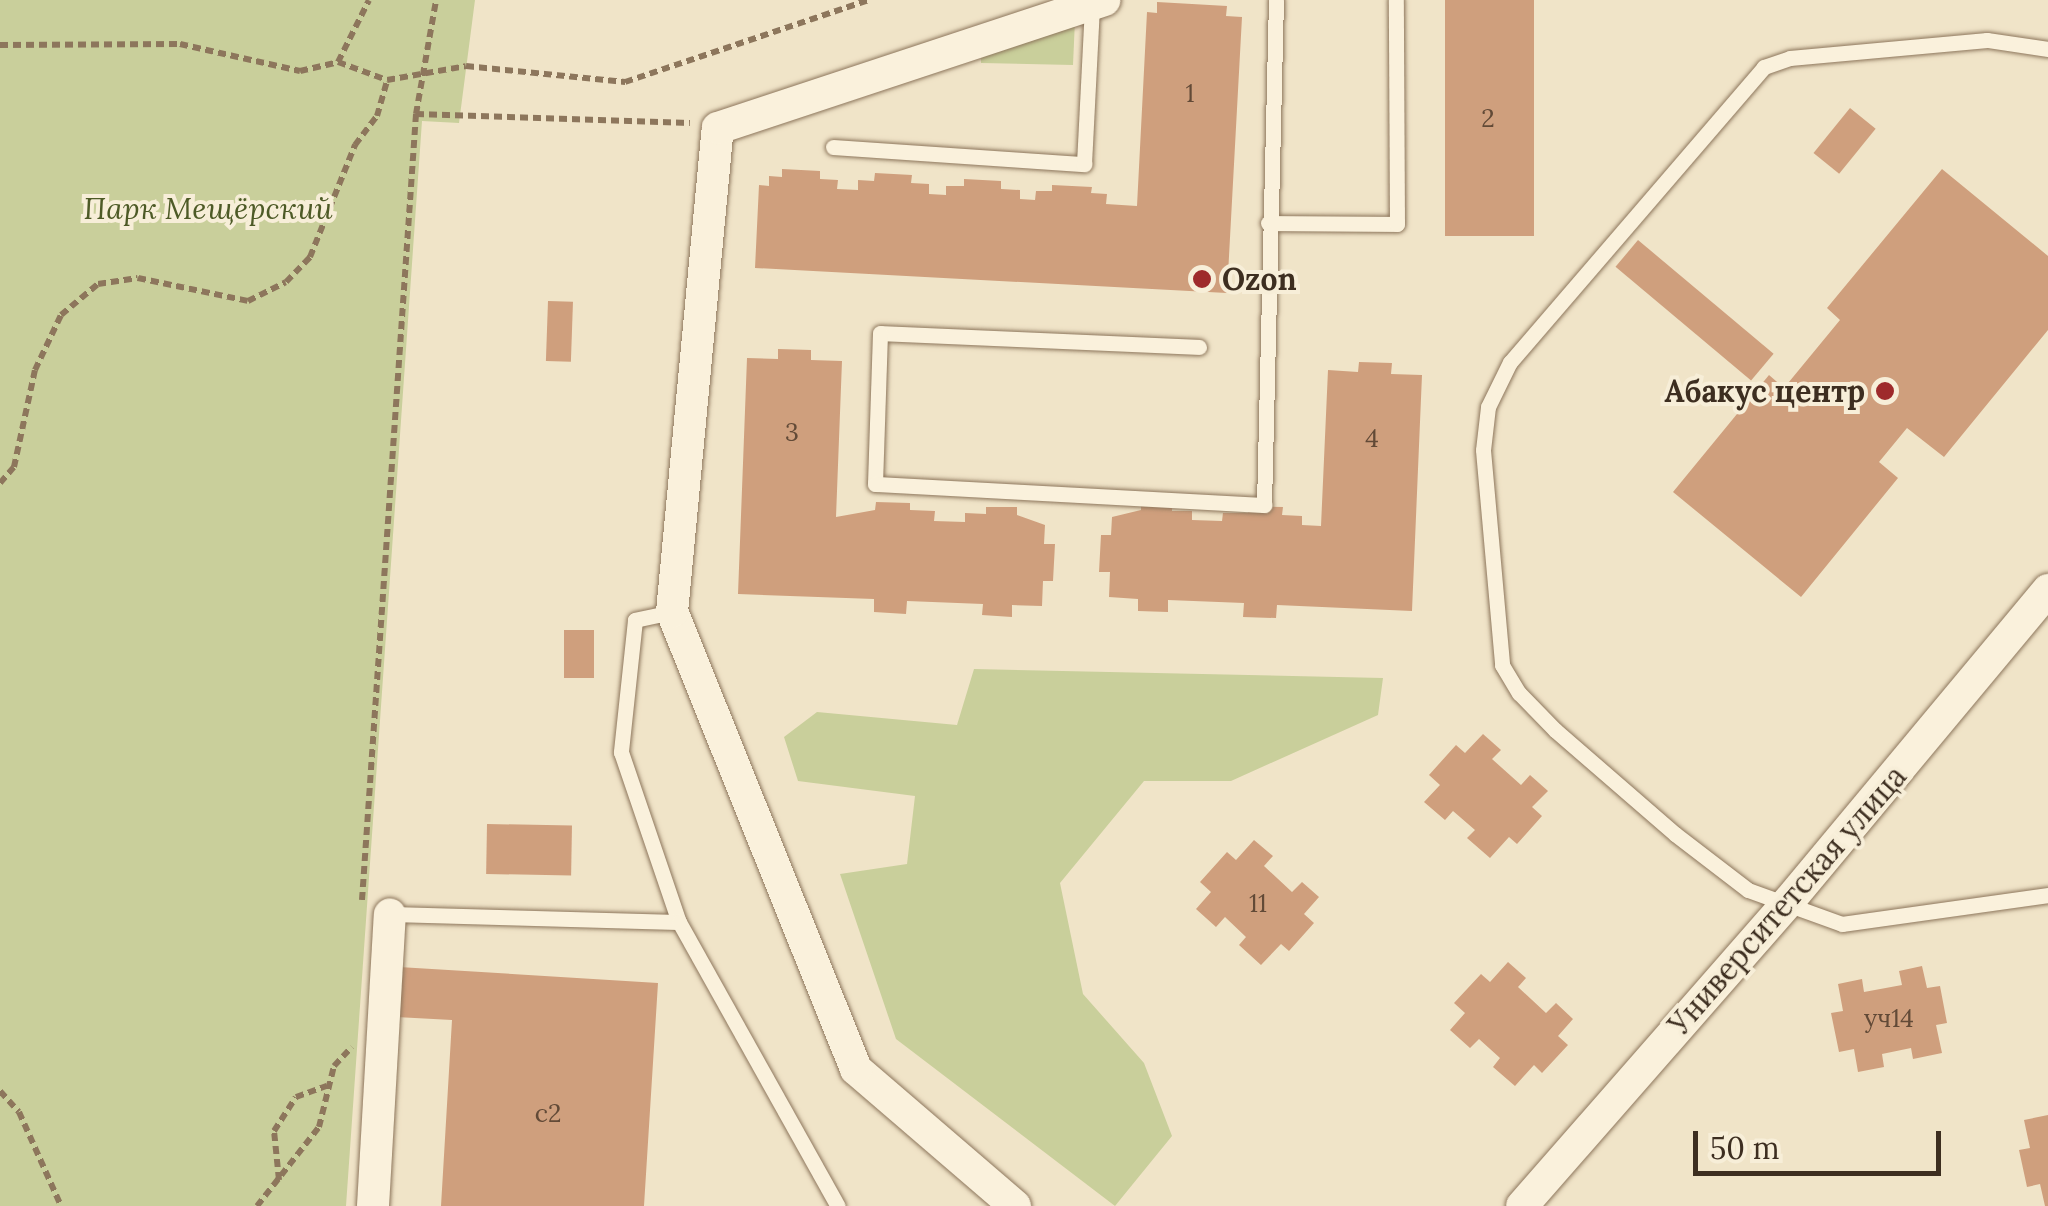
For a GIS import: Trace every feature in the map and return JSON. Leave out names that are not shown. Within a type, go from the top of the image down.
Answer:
[{"type":"street","points":[[1015,1206],[856,1069],[672,612],[718,128],[1098,2]]},
{"type":"street","name":"Университетская улица","points":[[1522,1206],[1789,901],[2048,590]]},
{"type":"street","points":[[373,1206],[376,911]]},
{"type":"lane","points":[[1199,347],[880,333],[874,484],[1264,504],[1276,0]]},
{"type":"lane","points":[[1268,222],[1397,224],[1396,0]]},
{"type":"lane","points":[[833,147],[1084,164],[1098,2]]},
{"type":"lane","points":[[2048,49],[1988,40],[1790,58],[1764,67],[1510,362],[1488,407],[1483,450],[1502,665],[1519,694],[1604,776],[1748,890],[1789,901],[1842,924],[2048,894]]},
{"type":"lane","points":[[672,612],[635,620],[621,752],[679,922],[838,1206]]},
{"type":"lane","points":[[376,911],[679,922]]},
{"type":"path","points":[[338,62],[369,0]]},
{"type":"path","points":[[376,911],[416,114],[436,0]]},
{"type":"path","points":[[0,45],[180,44],[300,71],[338,62],[387,80],[426,69],[505,68],[626,82],[868,0]]},
{"type":"path","points":[[0,483],[14,466],[35,370],[61,314],[98,284],[138,278],[248,300],[286,282],[310,257],[355,144],[377,116],[387,80]]},
{"type":"path","points":[[416,114],[694,123]]},
{"type":"path","points":[[257,1206],[271,1194],[319,1127],[334,1066],[352,1048],[353,1028]]},
{"type":"path","points":[[280,1181],[274,1131],[296,1097],[328,1086]]},
{"type":"path","points":[[0,1091],[19,1112],[61,1206]]},
{"type":"path","points":[[271,1194],[272,1206]]},
{"type":"green space","name":"Парк Мещёрский","points":[[0,0],[475,0],[459,123],[422,121],[346,1206],[0,1206]]},
{"type":"green space","points":[[1075,20],[1073,65],[981,63],[981,51]]},
{"type":"green space","points":[[974,669],[1383,678],[1378,715],[1231,781],[1144,781],[1060,883],[1083,994],[1144,1063],[1172,1136],[1115,1206],[896,1039],[840,874],[907,864],[915,796],[798,781],[784,737],[817,712],[957,725]]},
{"type":"building","points":[[1445,0],[1534,0],[1534,236],[1445,236]]},
{"type":"building","points":[[1157,2],[1227,6],[1226,16],[1242,17],[1227,293],[755,268],[759,185],[769,186],[769,176],[782,177],[782,169],[820,171],[820,179],[838,180],[837,189],[858,190],[858,180],[874,181],[875,173],[912,175],[911,183],[929,184],[929,194],[946,195],[946,186],[964,186],[964,179],[1001,181],[1001,189],[1020,190],[1020,199],[1035,200],[1036,191],[1052,191],[1052,185],[1092,187],[1091,193],[1107,194],[1106,204],[1137,206],[1147,12],[1157,13]]},
{"type":"building","points":[[1850,108],[1876,129],[1839,174],[1813,153]]},
{"type":"building","points":[[1942,169],[2048,256],[2048,330],[1944,457],[1907,428],[1879,462],[1898,478],[1801,597],[1673,492],[1769,375],[1784,388],[1840,320],[1827,308]]},
{"type":"building","points":[[1638,240],[1774,354],[1751,381],[1616,267]]},
{"type":"building","points":[[548,301],[573,302],[571,362],[546,361]]},
{"type":"building","points":[[778,349],[811,350],[811,360],[842,361],[836,517],[875,510],[876,502],[910,503],[910,510],[935,511],[934,521],[965,522],[965,513],[986,514],[986,507],[1017,507],[1017,515],[1045,525],[1044,544],[1055,544],[1053,581],[1043,581],[1042,606],[1012,605],[1012,617],[982,615],[983,604],[907,601],[906,614],[874,612],[874,599],[738,594],[747,358],[778,359]]},
{"type":"building","points":[[1359,362],[1392,363],[1391,374],[1422,375],[1412,611],[1277,605],[1276,618],[1243,617],[1244,603],[1168,600],[1168,612],[1138,611],[1138,599],[1109,597],[1110,572],[1099,572],[1101,535],[1111,535],[1112,517],[1141,510],[1141,502],[1172,503],[1172,511],[1192,511],[1192,520],[1222,521],[1223,513],[1248,513],[1248,506],[1283,507],[1282,515],[1302,516],[1302,525],[1321,526],[1328,370],[1358,372]]},
{"type":"building","points":[[564,630],[594,630],[594,678],[564,678]]},
{"type":"building","points":[[1483,734],[1501,750],[1492,759],[1521,785],[1530,775],[1548,791],[1532,807],[1542,816],[1517,844],[1509,837],[1490,858],[1467,838],[1475,830],[1453,811],[1445,820],[1424,802],[1440,785],[1429,775],[1456,745],[1465,753]]},
{"type":"building","points":[[487,824],[572,825],[571,875],[486,874]]},
{"type":"building","points":[[1254,840],[1273,856],[1264,866],[1292,892],[1302,882],[1319,897],[1304,914],[1314,923],[1289,951],[1281,944],[1261,965],[1239,945],[1246,937],[1225,917],[1216,927],[1196,909],[1211,892],[1200,882],[1227,852],[1236,860]]},
{"type":"building","points":[[1508,962],[1526,978],[1518,987],[1546,1013],[1556,1003],[1573,1019],[1558,1036],[1568,1045],[1542,1073],[1534,1065],[1515,1086],[1493,1067],[1500,1058],[1479,1039],[1470,1048],[1450,1030],[1465,1013],[1454,1003],[1481,974],[1490,982]]},
{"type":"building","points":[[1922,966],[1927,988],[1940,986],[1947,1023],[1936,1025],[1942,1053],[1913,1059],[1911,1048],[1882,1054],[1884,1067],[1858,1072],[1854,1049],[1839,1052],[1831,1013],[1843,1011],[1838,984],[1862,979],[1864,992],[1902,985],[1899,971]]},
{"type":"building","points":[[399,967],[658,983],[644,1206],[441,1206],[452,1020],[396,1017]]},
{"type":"building","points":[[2048,1115],[2045,1206],[2040,1184],[2027,1187],[2019,1150],[2030,1148],[2024,1120]]},
{"type":"place","name":"Ozon","points":[[1202,279]]},
{"type":"place","name":"Абакус центр","points":[[1885,391]]}]
